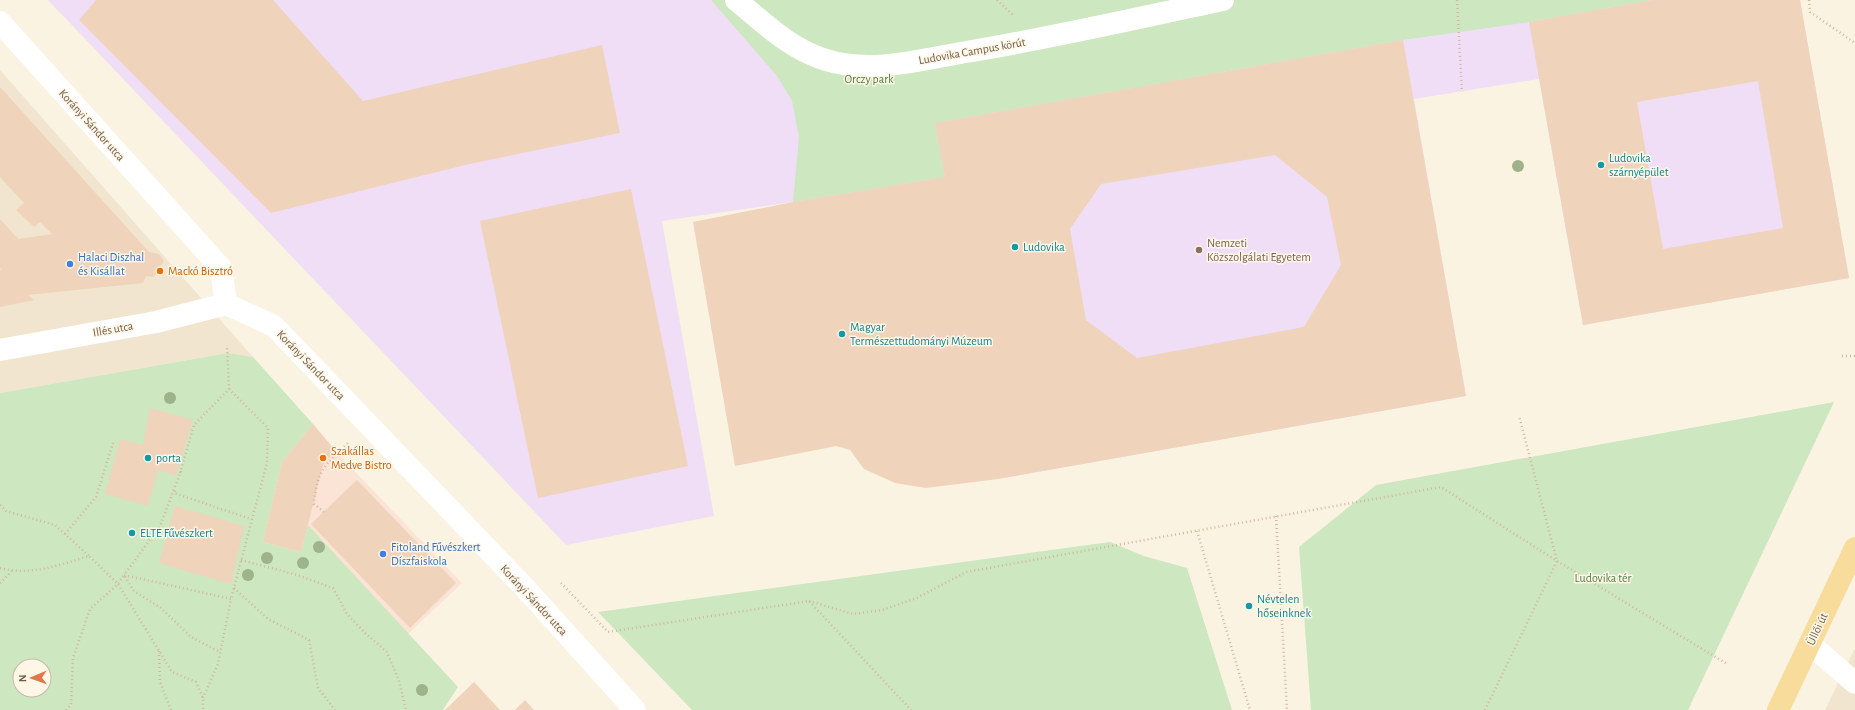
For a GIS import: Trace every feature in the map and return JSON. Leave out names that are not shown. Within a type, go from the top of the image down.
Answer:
[{"type":"main road","name":"Üllői út","points":[[1778,710],[1855,548]]},
{"type":"street","name":"Ludovika Campus körút","points":[[736,0],[795,48],[826,60],[866,67],[896,64],[1040,40],[1223,0]]},
{"type":"street","name":"Korányi Sándor utca","points":[[0,22],[221,268],[226,304],[274,326],[526,589],[635,710]]},
{"type":"street","name":"Illés utca","points":[[0,350],[156,322],[226,304]]},
{"type":"street","points":[[1810,644],[1855,683]]},
{"type":"path","points":[[1457,0],[1462,92]]},
{"type":"path","points":[[1809,0],[1810,12],[1855,43]]},
{"type":"path","points":[[203,698],[218,664],[231,599],[267,463],[268,428],[229,389],[227,345]]},
{"type":"path","points":[[1842,356],[1855,356]]},
{"type":"path","points":[[229,389],[194,425],[174,493],[251,519]]},
{"type":"path","points":[[1485,710],[1557,560],[1519,416]]},
{"type":"path","points":[[65,534],[96,497],[114,440]]},
{"type":"path","points":[[324,512],[314,504],[315,490],[322,469],[348,442]]},
{"type":"path","points":[[66,710],[71,705],[73,658],[90,609],[118,584],[160,526],[181,471]]},
{"type":"path","points":[[560,583],[608,632],[809,601],[853,614],[882,610],[917,598],[966,572],[1441,487],[1727,664]]},
{"type":"path","points":[[0,505],[6,511],[55,525],[118,584],[172,672],[196,682],[203,698],[203,710]]},
{"type":"path","points":[[1276,516],[1287,710]]},
{"type":"path","points":[[1197,531],[1250,710]]},
{"type":"path","points":[[0,568],[12,571],[29,572],[89,556]]},
{"type":"path","points":[[241,560],[297,575],[333,588],[348,614],[365,633],[387,652],[399,681],[406,710]]},
{"type":"path","points":[[0,583],[12,571]]},
{"type":"path","points":[[124,575],[231,599]]},
{"type":"path","points":[[124,575],[134,591],[161,608],[190,637],[220,652]]},
{"type":"path","points":[[234,588],[268,619],[309,640],[318,688],[334,710]]},
{"type":"path","points":[[809,601],[911,710]]},
{"type":"path","points":[[158,651],[160,682],[171,710]]},
{"type":"shaded area","name":"Nemzeti Közszolgálati Egyetem","points":[[48,0],[1800,0],[1849,278],[1583,325],[1539,79],[1414,99],[1466,396],[998,479],[793,202],[662,221],[714,516],[566,545]]},
{"type":"shaded area","points":[[0,70],[253,357],[228,353],[0,393]]},
{"type":"shaded area","points":[[313,424],[337,453],[462,583],[408,634],[301,552],[263,542],[282,462]]},
{"type":"shaded area","points":[[1855,648],[1855,710],[1825,710]]},
{"type":"green space","name":"Orczy park","points":[[711,0],[1653,0],[1529,22],[1403,40],[935,123],[945,177],[793,202],[799,137],[792,101],[777,76]]},
{"type":"green space","name":"ELTE Fűvészkert","points":[[228,353],[253,357],[313,424],[282,462],[263,542],[301,552],[308,525],[458,687],[443,710],[0,710],[0,393]]},
{"type":"green space","name":"Ludovika tér","points":[[1834,402],[1688,710],[1311,710],[1299,547],[1376,485]]},
{"type":"green space","points":[[1110,542],[1144,556],[1187,568],[1232,710],[692,710],[598,612]]},
{"type":"building","points":[[96,0],[273,0],[363,101],[602,45],[620,133],[465,165],[271,213],[79,20]]},
{"type":"building","name":"Ludovika szárnyépület","points":[[1653,0],[1800,0],[1849,278],[1583,325],[1529,22]],"holes":[[[1758,81],[1783,228],[1663,249],[1637,102]]]},
{"type":"building","name":"Ludovika","points":[[1403,40],[1466,396],[998,479],[926,488],[895,483],[864,469],[850,450],[836,446],[735,466],[693,222],[793,202],[945,177],[935,123]],"holes":[[[1275,155],[1327,197],[1341,265],[1304,327],[1137,358],[1086,320],[1070,229],[1101,184]]]},
{"type":"building","points":[[0,87],[149,252],[159,254],[164,261],[154,277],[146,276],[143,283],[28,295],[34,300],[0,307],[0,270],[2,270],[0,268],[0,219],[18,239],[52,234],[40,222],[34,227],[16,210],[24,203],[0,177]]},
{"type":"building","points":[[631,189],[688,466],[538,498],[480,221]]},
{"type":"building","name":"porta","points":[[150,408],[193,420],[176,476],[158,470],[148,506],[105,494],[120,439],[143,445]]},
{"type":"building","points":[[313,424],[335,450],[323,465],[301,552],[263,542],[282,462]]},
{"type":"building","name":"Fitoland Fűvészkert Díszfaiskola","points":[[357,480],[456,583],[410,628],[311,524]]},
{"type":"building","points":[[175,506],[244,526],[231,584],[159,563]]},
{"type":"building","points":[[474,682],[500,710],[445,710]]},
{"type":"building","points":[[525,700],[534,710],[515,710]]},
{"type":"place","name":"Ludovika szárnyépület","points":[[1601,165]]},
{"type":"place","name":"Ludovika","points":[[1015,247]]},
{"type":"place","name":"Nemzeti Közszolgálati Egyetem","points":[[1199,250]]},
{"type":"place","name":"Halaci Diszhal és Kisállat","points":[[70,264]]},
{"type":"place","name":"Mackó Bisztró","points":[[160,271]]},
{"type":"place","name":"Magyar Természettudományi Múzeum","points":[[842,334]]},
{"type":"place","name":"porta","points":[[148,458]]},
{"type":"place","name":"Szakállas Medve Bistro","points":[[323,458]]},
{"type":"place","name":"ELTE Fűvészkert","points":[[132,533]]},
{"type":"place","name":"Fitoland Fűvészkert Díszfaiskola","points":[[383,554]]},
{"type":"place","name":"Névtelen hőseinknek","points":[[1249,606]]}]
